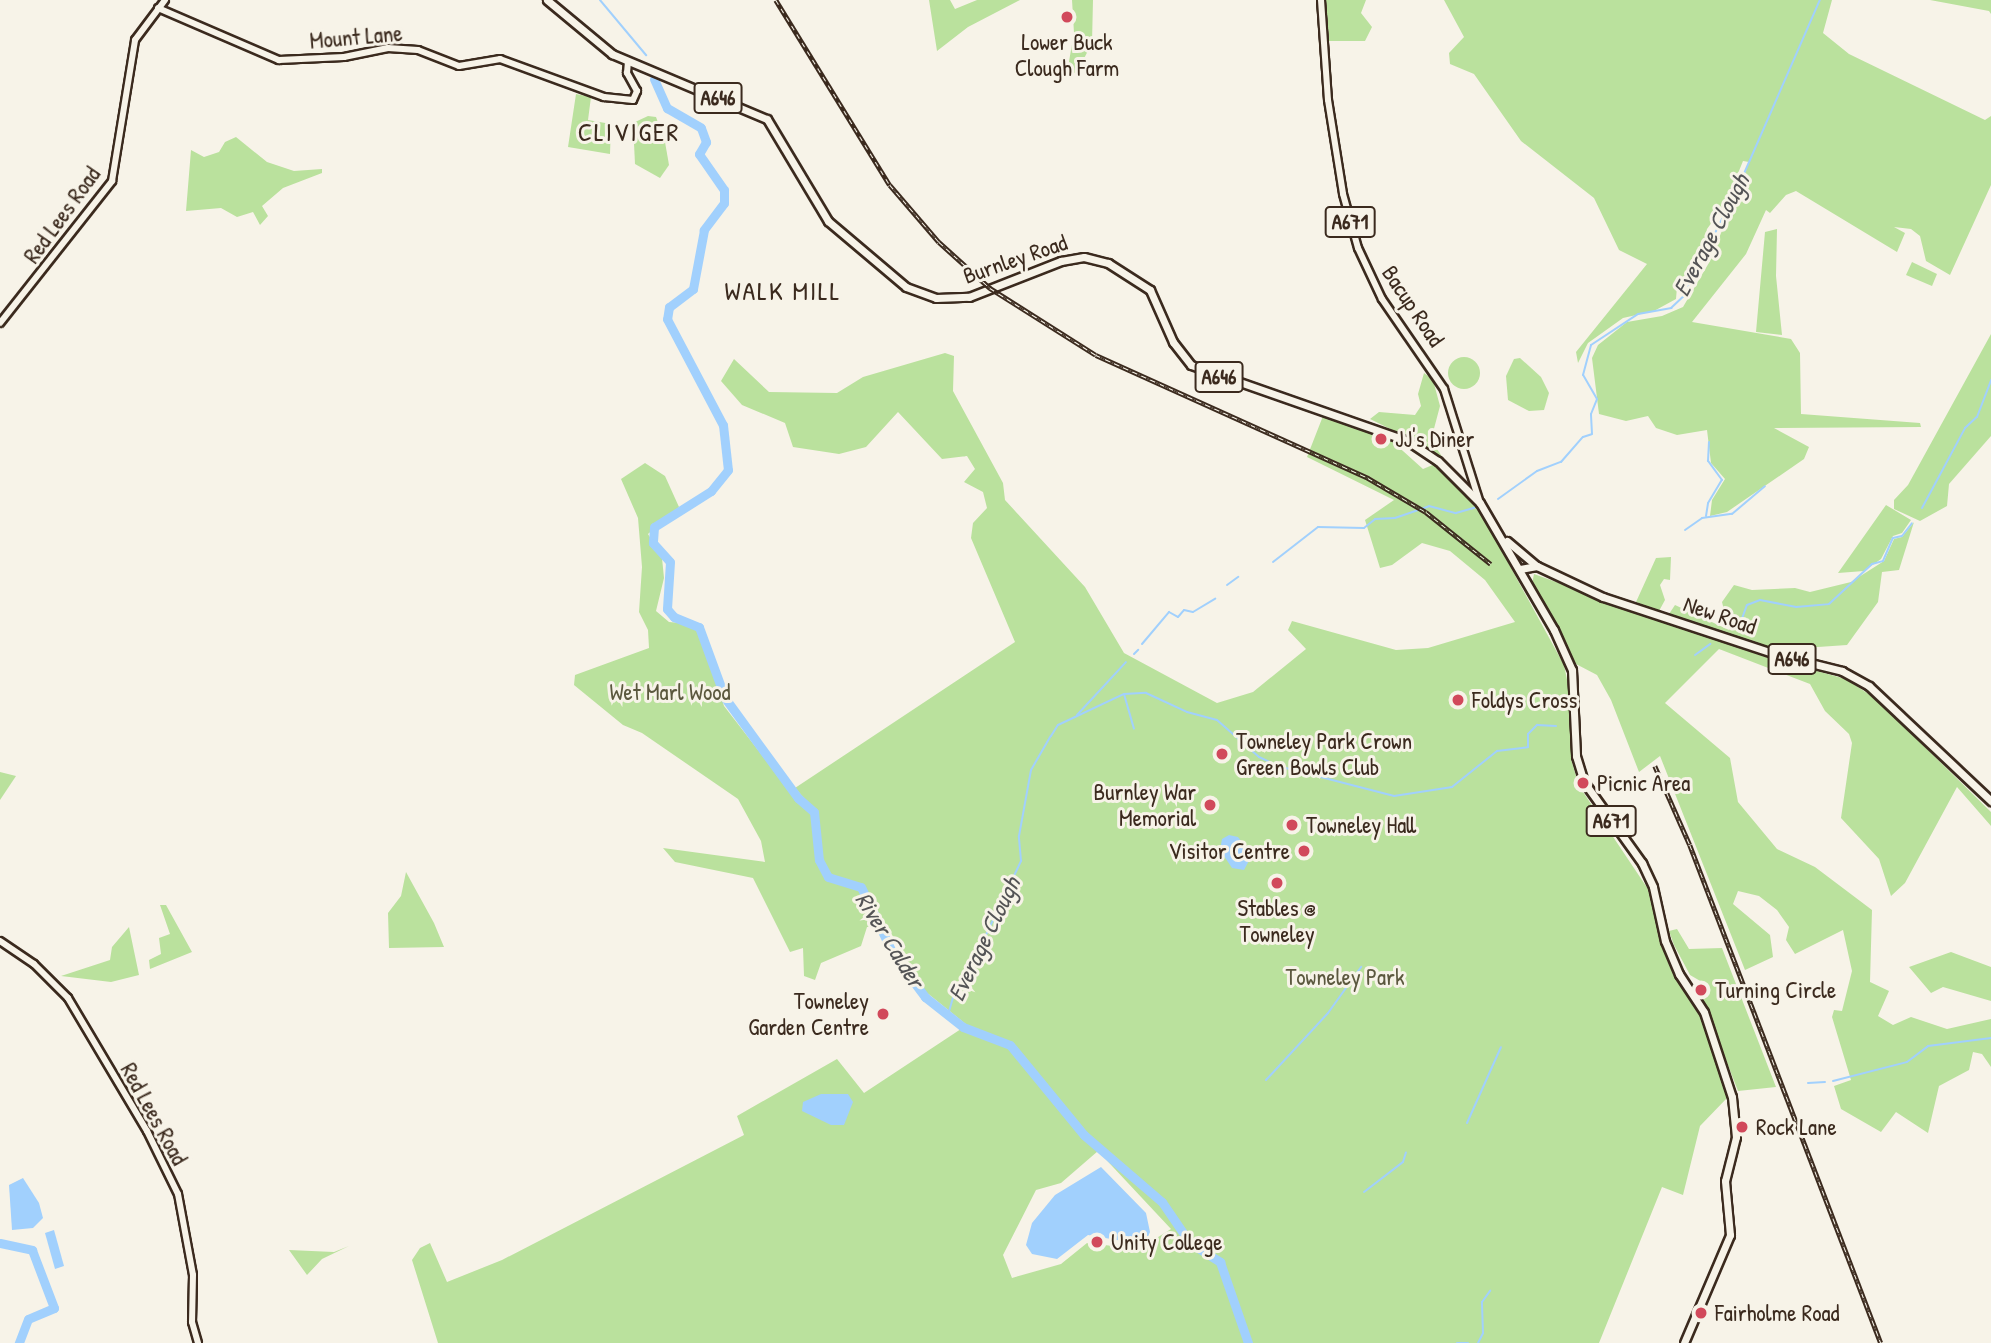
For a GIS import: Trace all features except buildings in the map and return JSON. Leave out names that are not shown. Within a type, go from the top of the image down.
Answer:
[{"type":"highway","name":"Burnley Road","points":[[547,0],[612,54],[767,119],[828,221],[906,288],[936,298],[969,297],[1061,261],[1084,257],[1108,264],[1150,290],[1173,342],[1191,365],[1408,441],[1438,461],[1480,503],[1520,569]]},
{"type":"highway","name":"New Road","points":[[1501,536],[1537,566],[1603,597],[1778,655],[1842,671],[1869,685],[1991,801]]},
{"type":"highway","points":[[1520,569],[1537,566]]},
{"type":"highway","name":"A671","points":[[1520,569],[1572,670],[1576,756],[1584,782],[1637,855],[1653,887],[1665,942],[1679,974],[1704,1012],[1735,1111],[1736,1136],[1725,1181],[1730,1235],[1684,1343]]},
{"type":"street","name":"Red Lees Road","points":[[0,323],[112,181],[135,40],[165,0]]},
{"type":"street","name":"Bacup Road","points":[[1321,0],[1330,111],[1358,248],[1382,299],[1444,389],[1480,503]]},
{"type":"street","name":"Mount Lane","points":[[158,8],[279,60],[344,57],[376,49],[418,50],[459,66],[499,59],[604,97],[634,100],[638,96],[627,74],[628,61]]},
{"type":"street","name":"Red Lees Road","points":[[0,941],[34,964],[68,998],[147,1131],[178,1194],[193,1275],[192,1322],[198,1343]]},
{"type":"green space","points":[[929,0],[950,0],[955,9],[977,0],[1020,0],[968,27],[937,51]]},
{"type":"green space","points":[[1072,0],[1093,0],[1092,43],[1076,74],[1068,67],[1074,33]]},
{"type":"green space","points":[[1326,0],[1366,0],[1361,13],[1372,27],[1365,41],[1329,41]]},
{"type":"green space","points":[[1444,0],[1832,0],[1823,33],[1849,54],[1985,120],[1991,116],[1991,185],[1950,275],[1926,261],[1920,236],[1911,229],[1894,227],[1905,233],[1897,252],[1796,191],[1786,195],[1770,213],[1766,210],[1746,254],[1692,322],[1791,339],[1800,353],[1801,414],[1920,423],[1921,427],[1774,428],[1809,447],[1804,459],[1727,512],[1710,516],[1712,500],[1725,479],[1711,463],[1707,430],[1677,435],[1656,428],[1648,416],[1626,421],[1599,414],[1592,358],[1598,345],[1627,322],[1662,316],[1683,307],[1710,261],[1749,162],[1743,161],[1726,203],[1707,229],[1702,254],[1677,287],[1676,299],[1654,311],[1623,318],[1588,343],[1578,363],[1576,352],[1647,264],[1619,250],[1594,198],[1521,141],[1474,74],[1450,64],[1449,53],[1464,37]]},
{"type":"green space","points":[[1930,0],[1991,0],[1991,14],[1989,11]]},
{"type":"green space","points":[[576,94],[591,97],[588,120],[611,124],[610,154],[568,147]]},
{"type":"green space","points":[[648,116],[656,117],[665,142],[669,165],[660,178],[635,164],[633,123]]},
{"type":"green space","points":[[236,137],[267,162],[294,171],[322,169],[322,173],[283,188],[262,206],[268,216],[260,225],[253,212],[237,217],[221,208],[186,211],[191,150],[204,157],[219,152],[225,142]]},
{"type":"green space","points":[[1777,229],[1776,276],[1782,335],[1756,332],[1765,232]]},
{"type":"green space","points":[[1912,262],[1937,274],[1932,286],[1906,275]]},
{"type":"green space","points":[[1991,334],[1991,436],[1949,484],[1947,506],[1920,521],[1894,509],[1894,500],[1908,485]]},
{"type":"green space","name":"Towneley Park","points":[[945,353],[954,356],[953,391],[1003,483],[1005,500],[1085,587],[1124,653],[1217,703],[1253,692],[1306,649],[1288,630],[1292,621],[1396,650],[1428,648],[1515,622],[1485,580],[1450,551],[1422,543],[1392,565],[1380,568],[1365,520],[1394,500],[1307,457],[1323,416],[1393,442],[1423,469],[1435,464],[1481,513],[1564,665],[1571,699],[1571,759],[1579,786],[1648,889],[1660,942],[1670,967],[1699,1013],[1727,1098],[1700,1126],[1683,1195],[1662,1187],[1599,1343],[438,1343],[412,1260],[420,1248],[430,1243],[447,1282],[502,1260],[744,1135],[737,1116],[837,1059],[864,1093],[967,1025],[926,992],[863,886],[831,876],[821,860],[815,810],[795,788],[1015,642],[971,538],[973,523],[987,508],[983,492],[964,482],[975,469],[967,456],[942,459],[898,412],[866,447],[839,454],[793,447],[785,423],[742,405],[721,381],[734,359],[769,392],[837,393],[863,377]],"holes":[[[1098,1151],[1171,1229],[1139,1249],[1087,1243],[1061,1264],[1012,1278],[1003,1255],[1036,1190],[1061,1183]]]},
{"type":"green space","points":[[1464,357],[1475,362],[1480,373],[1475,384],[1464,389],[1453,384],[1448,373],[1453,362]]},
{"type":"green space","points":[[1520,358],[1541,377],[1549,393],[1544,410],[1529,411],[1508,400],[1506,376],[1514,359]]},
{"type":"green space","points":[[1424,373],[1433,380],[1440,406],[1431,440],[1445,461],[1427,447],[1370,419],[1379,412],[1415,415],[1421,406],[1418,394]]},
{"type":"green space","name":"Wet Marl Wood","points":[[645,463],[665,476],[679,507],[648,534],[662,558],[664,578],[656,611],[669,622],[692,624],[701,633],[724,706],[792,794],[812,813],[817,862],[827,879],[860,890],[880,927],[867,927],[861,946],[821,963],[815,980],[804,976],[803,948],[790,952],[753,878],[675,862],[663,848],[765,862],[761,841],[738,799],[642,733],[623,725],[574,685],[575,675],[649,648],[648,630],[639,612],[642,567],[638,518],[621,479]]},
{"type":"green space","points":[[1886,505],[1911,520],[1902,533],[1893,536],[1881,559],[1864,571],[1838,573]]},
{"type":"green space","points":[[1914,522],[1899,570],[1882,572],[1878,602],[1847,645],[1775,650],[1669,614],[1675,605],[1729,630],[1722,602],[1734,585],[1752,590],[1795,588],[1810,592],[1851,582],[1884,561],[1894,539],[1902,537]]},
{"type":"green space","points":[[1671,557],[1670,580],[1664,579],[1660,585],[1665,600],[1659,611],[1636,602],[1656,558]]},
{"type":"green space","points":[[1534,574],[1762,656],[1846,679],[1876,699],[1991,812],[1991,826],[1957,787],[1905,883],[1891,896],[1879,859],[1841,818],[1852,743],[1849,734],[1825,711],[1810,684],[1719,649],[1665,703],[1730,758],[1738,802],[1777,849],[1815,867],[1872,910],[1870,982],[1889,991],[1878,1016],[1893,1025],[1911,1017],[1947,1029],[1991,1019],[1991,1067],[1982,1054],[1973,1052],[1969,1070],[1939,1086],[1928,1133],[1896,1112],[1881,1132],[1841,1109],[1834,1086],[1851,1080],[1832,1017],[1834,1010],[1842,1011],[1852,971],[1843,930],[1795,954],[1786,940],[1789,927],[1777,910],[1759,896],[1738,891],[1733,904],[1770,935],[1773,957],[1745,970],[1660,756],[1639,772],[1611,700],[1597,675],[1576,664],[1532,584]]},
{"type":"green space","points":[[0,772],[16,776],[0,800]]},
{"type":"green space","points":[[406,872],[444,947],[389,948],[388,913],[401,896]]},
{"type":"green space","points":[[160,905],[166,905],[192,952],[150,969],[149,960],[161,954],[159,938],[170,934]]},
{"type":"green space","points":[[129,927],[139,975],[111,982],[61,976],[110,960],[112,947]]},
{"type":"green space","points":[[1677,929],[1689,949],[1722,948],[1776,1087],[1738,1091],[1702,998],[1702,982],[1690,975],[1674,945],[1669,931]]},
{"type":"green space","points":[[1951,952],[1991,967],[1991,1001],[1943,987],[1931,993],[1909,967]]},
{"type":"green space","points":[[349,1246],[322,1259],[307,1275],[289,1250],[334,1252]]},
{"type":"water","points":[[1229,835],[1238,837],[1252,855],[1244,870],[1232,868],[1220,850],[1222,839]]},
{"type":"water","points":[[821,1094],[848,1094],[853,1102],[844,1125],[831,1125],[802,1111],[803,1102]]},
{"type":"water","points":[[1101,1167],[1146,1213],[1150,1232],[1147,1239],[1128,1242],[1088,1235],[1057,1259],[1032,1254],[1026,1245],[1032,1223],[1055,1195]]},
{"type":"water","points":[[23,1178],[39,1203],[43,1218],[33,1228],[12,1230],[9,1185]]},
{"type":"water","points":[[54,1230],[64,1266],[55,1269],[45,1233]]},
{"type":"waterway","name":"River Calder","points":[[600,0],[646,55]]},
{"type":"waterway","name":"Everage Clough","points":[[1498,499],[1537,471],[1561,462],[1583,437],[1592,434],[1591,414],[1597,399],[1583,375],[1591,345],[1638,314],[1671,308],[1683,297],[1739,185],[1820,0]]},
{"type":"waterway","name":"River Calder","points":[[654,79],[667,108],[701,128],[706,142],[699,154],[724,190],[724,203],[704,230],[693,289],[669,307],[667,319],[723,425],[728,470],[711,491],[654,527],[653,543],[670,562],[667,609],[674,617],[699,627],[725,698],[798,798],[814,812],[819,860],[828,877],[861,887],[893,954],[925,997],[963,1027],[1010,1045],[1084,1135],[1162,1202],[1190,1243],[1220,1262],[1248,1343]]},
{"type":"waterway","points":[[1922,508],[1965,428],[1977,417],[1991,380]]},
{"type":"waterway","points":[[1706,516],[1708,503],[1722,480],[1708,461],[1709,442]]},
{"type":"waterway","points":[[1685,530],[1702,518],[1732,514],[1765,486]]},
{"type":"waterway","points":[[1273,562],[1318,527],[1364,528],[1375,519],[1395,518],[1429,506],[1456,513],[1474,508]]},
{"type":"waterway","points":[[1740,624],[1747,605],[1760,600],[1796,607],[1829,604],[1872,564],[1883,561],[1893,538],[1902,536],[1912,523]]},
{"type":"waterway","name":"Everage Clough","points":[[1227,585],[1238,577]]},
{"type":"waterway","points":[[1142,644],[1169,612],[1178,617],[1184,610],[1193,612],[1215,599]]},
{"type":"waterway","points":[[1695,655],[1710,644]]},
{"type":"waterway","points":[[1134,654],[1138,650]]},
{"type":"waterway","points":[[1077,715],[1126,662]]},
{"type":"waterway","points":[[1124,694],[1146,693],[1187,712],[1217,720],[1259,757],[1278,766],[1394,796],[1452,787],[1497,751],[1528,747],[1528,734],[1537,725],[1556,726]]},
{"type":"waterway","name":"Everage Clough","points":[[948,1015],[955,990],[965,979],[1021,861],[1019,836],[1031,770],[1058,725],[1124,694],[1134,729]]},
{"type":"waterway","points":[[1266,1080],[1328,1013],[1361,967]]},
{"type":"waterway","points":[[1833,1081],[1907,1062],[1928,1046],[1991,1038]]},
{"type":"waterway","points":[[1467,1123],[1501,1047]]},
{"type":"waterway","points":[[1808,1083],[1825,1082]]},
{"type":"waterway","points":[[1364,1192],[1403,1162],[1406,1152]]},
{"type":"waterway","points":[[0,1243],[32,1250],[54,1308],[28,1319],[19,1343]]},
{"type":"waterway","points":[[1478,1343],[1483,1333],[1482,1302],[1490,1291]]},
{"type":"waterway","points":[[1457,1343],[1468,1343]]},
{"type":"railway","points":[[776,0],[890,185],[939,242],[990,288],[1096,355],[1368,478],[1426,512],[1491,564]]},
{"type":"railway","points":[[1655,766],[1690,845],[1881,1343]]},
{"type":"place","name":"Lower Buck Clough Farm","points":[[1067,17]]},
{"type":"place","name":"JJ's Diner","points":[[1381,439]]},
{"type":"place","name":"Foldys Cross","points":[[1458,700]]},
{"type":"place","name":"Towneley Park Crown Green Bowls Club","points":[[1222,754]]},
{"type":"place","name":"Picnic Area","points":[[1583,783]]},
{"type":"place","name":"Burnley War Memorial","points":[[1210,805]]},
{"type":"place","name":"Towneley Hall","points":[[1292,825]]},
{"type":"place","name":"Visitor Centre","points":[[1304,851]]},
{"type":"place","name":"Stables @ Towneley","points":[[1277,883]]},
{"type":"place","name":"Turning Circle","points":[[1701,990]]},
{"type":"place","name":"Towneley Garden Centre","points":[[883,1014]]},
{"type":"place","name":"Rock Lane","points":[[1742,1127]]},
{"type":"place","name":"Unity College","points":[[1097,1242]]},
{"type":"place","name":"Fairholme Road","points":[[1701,1313]]},
{"type":"district","name":"CLIVIGER","points":[[629,132]]},
{"type":"district","name":"WALK MILL","points":[[783,291]]}]
